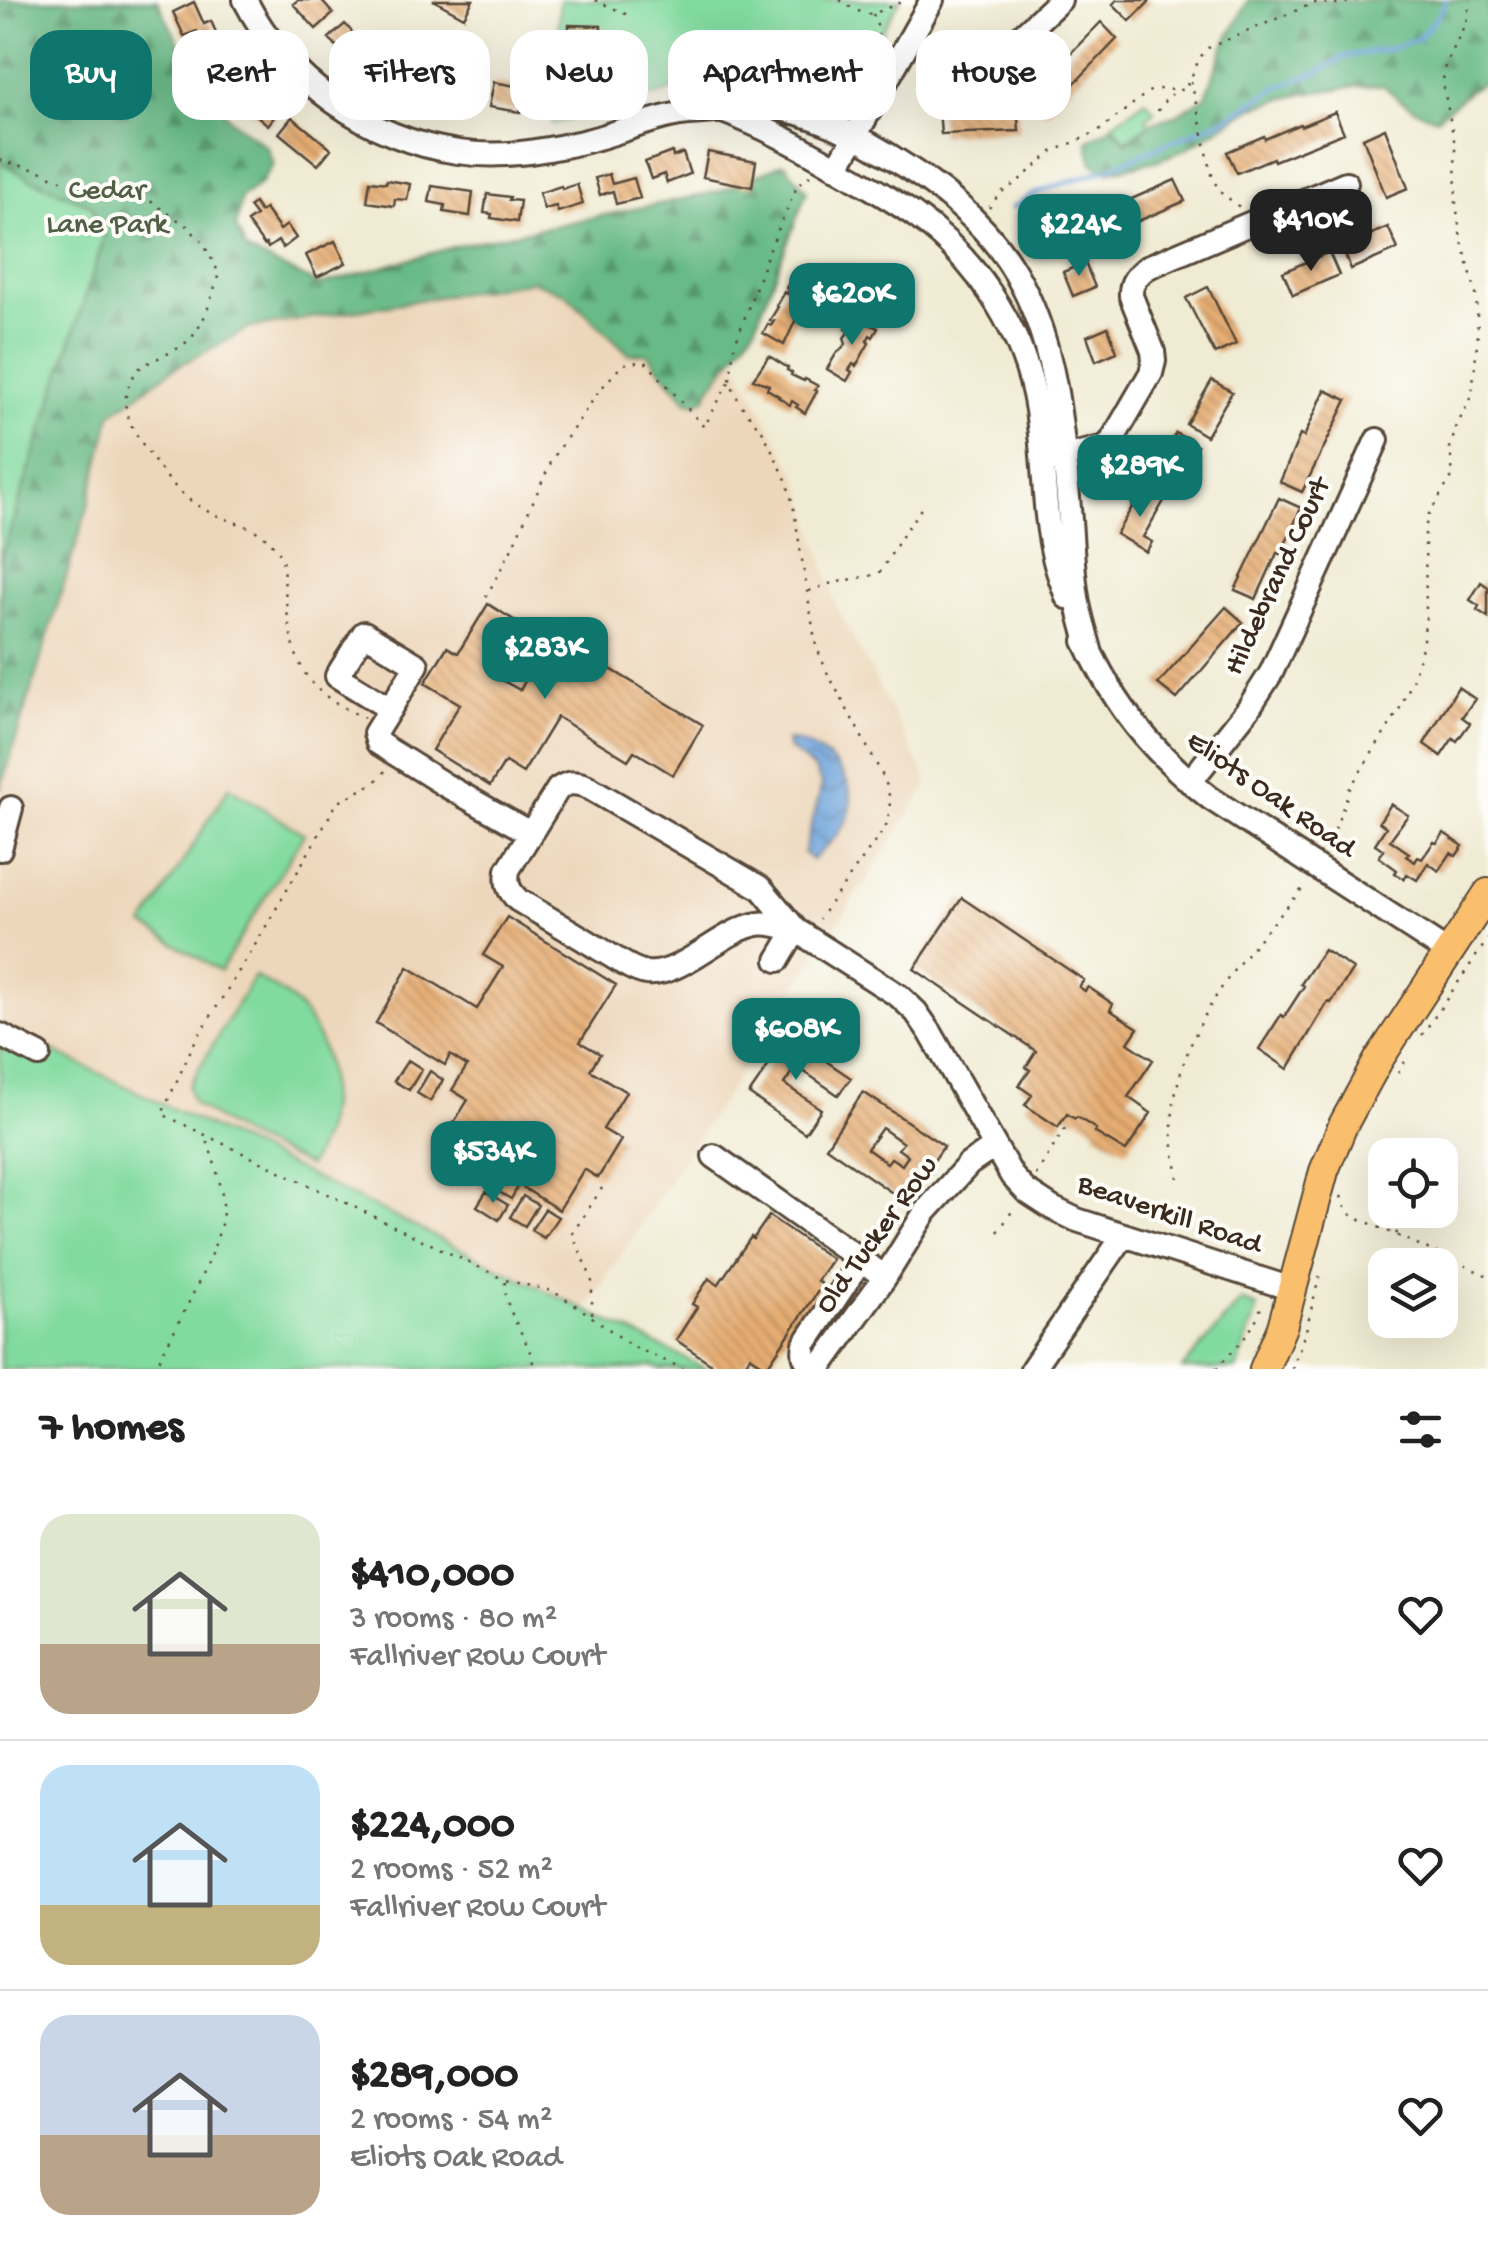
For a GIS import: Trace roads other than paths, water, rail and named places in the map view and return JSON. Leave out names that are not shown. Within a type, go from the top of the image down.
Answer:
[{"type":"main road","points":[[1264,1369],[1282,1327],[1281,1285],[1343,1124],[1379,1059],[1488,893]]},
{"type":"street","name":"Eliots Oak Road","points":[[245,0],[286,59],[340,108],[428,146],[486,154],[536,152],[668,117]]},
{"type":"street","points":[[837,168],[932,0]]},
{"type":"street","points":[[1028,30],[1060,0]]},
{"type":"street","name":"Eliots Oak Road","points":[[749,120],[837,168],[932,228],[973,270],[996,301],[1012,332],[1053,460],[1078,603],[1092,654],[1131,722],[1163,758],[1210,798],[1449,953]]},
{"type":"street","name":"Eliots Oak Road","points":[[813,120],[854,137],[935,186],[976,221],[1002,250],[1022,285],[1048,350],[1056,391],[1053,460]]},
{"type":"street","points":[[1053,460],[1098,451],[1112,442],[1151,373],[1153,351],[1132,296],[1130,287],[1134,279],[1148,267],[1346,183]]},
{"type":"street","name":"Hildebrand Court","points":[[1190,782],[1248,709],[1271,673],[1377,440]]},
{"type":"street","points":[[385,718],[375,733],[378,743],[530,833]]},
{"type":"street","points":[[574,782],[761,888],[802,933],[758,924],[739,929],[675,967],[651,974],[530,907],[510,892],[506,882],[508,870],[558,789],[574,782]]},
{"type":"street","points":[[0,849],[11,808]]},
{"type":"street","points":[[778,960],[802,933]]},
{"type":"street","name":"Beaverkill Road","points":[[802,933],[899,996],[916,1012],[994,1147],[1026,1191],[1078,1220],[1281,1285]]},
{"type":"street","points":[[0,1035],[39,1054]]},
{"type":"street","name":"Old Tucker Row","points":[[818,1369],[885,1277],[926,1211],[969,1164],[994,1147]]},
{"type":"street","points":[[714,1156],[885,1277]]},
{"type":"street","points":[[1042,1365],[1124,1235]]},
{"type":"street","points":[[818,1369],[803,1354],[806,1344],[861,1260]]},
{"type":"water","points":[[787,740],[815,749],[828,758],[838,768],[851,794],[845,824],[812,860],[804,853],[822,785],[815,770],[788,748]]},
{"type":"waterway","points":[[1012,208],[1036,193],[1112,167],[1227,118],[1278,87],[1344,57],[1393,48],[1419,38],[1446,0]]},
{"type":"park label","name":"Cedar Lane Park","points":[[107,209]]}]
